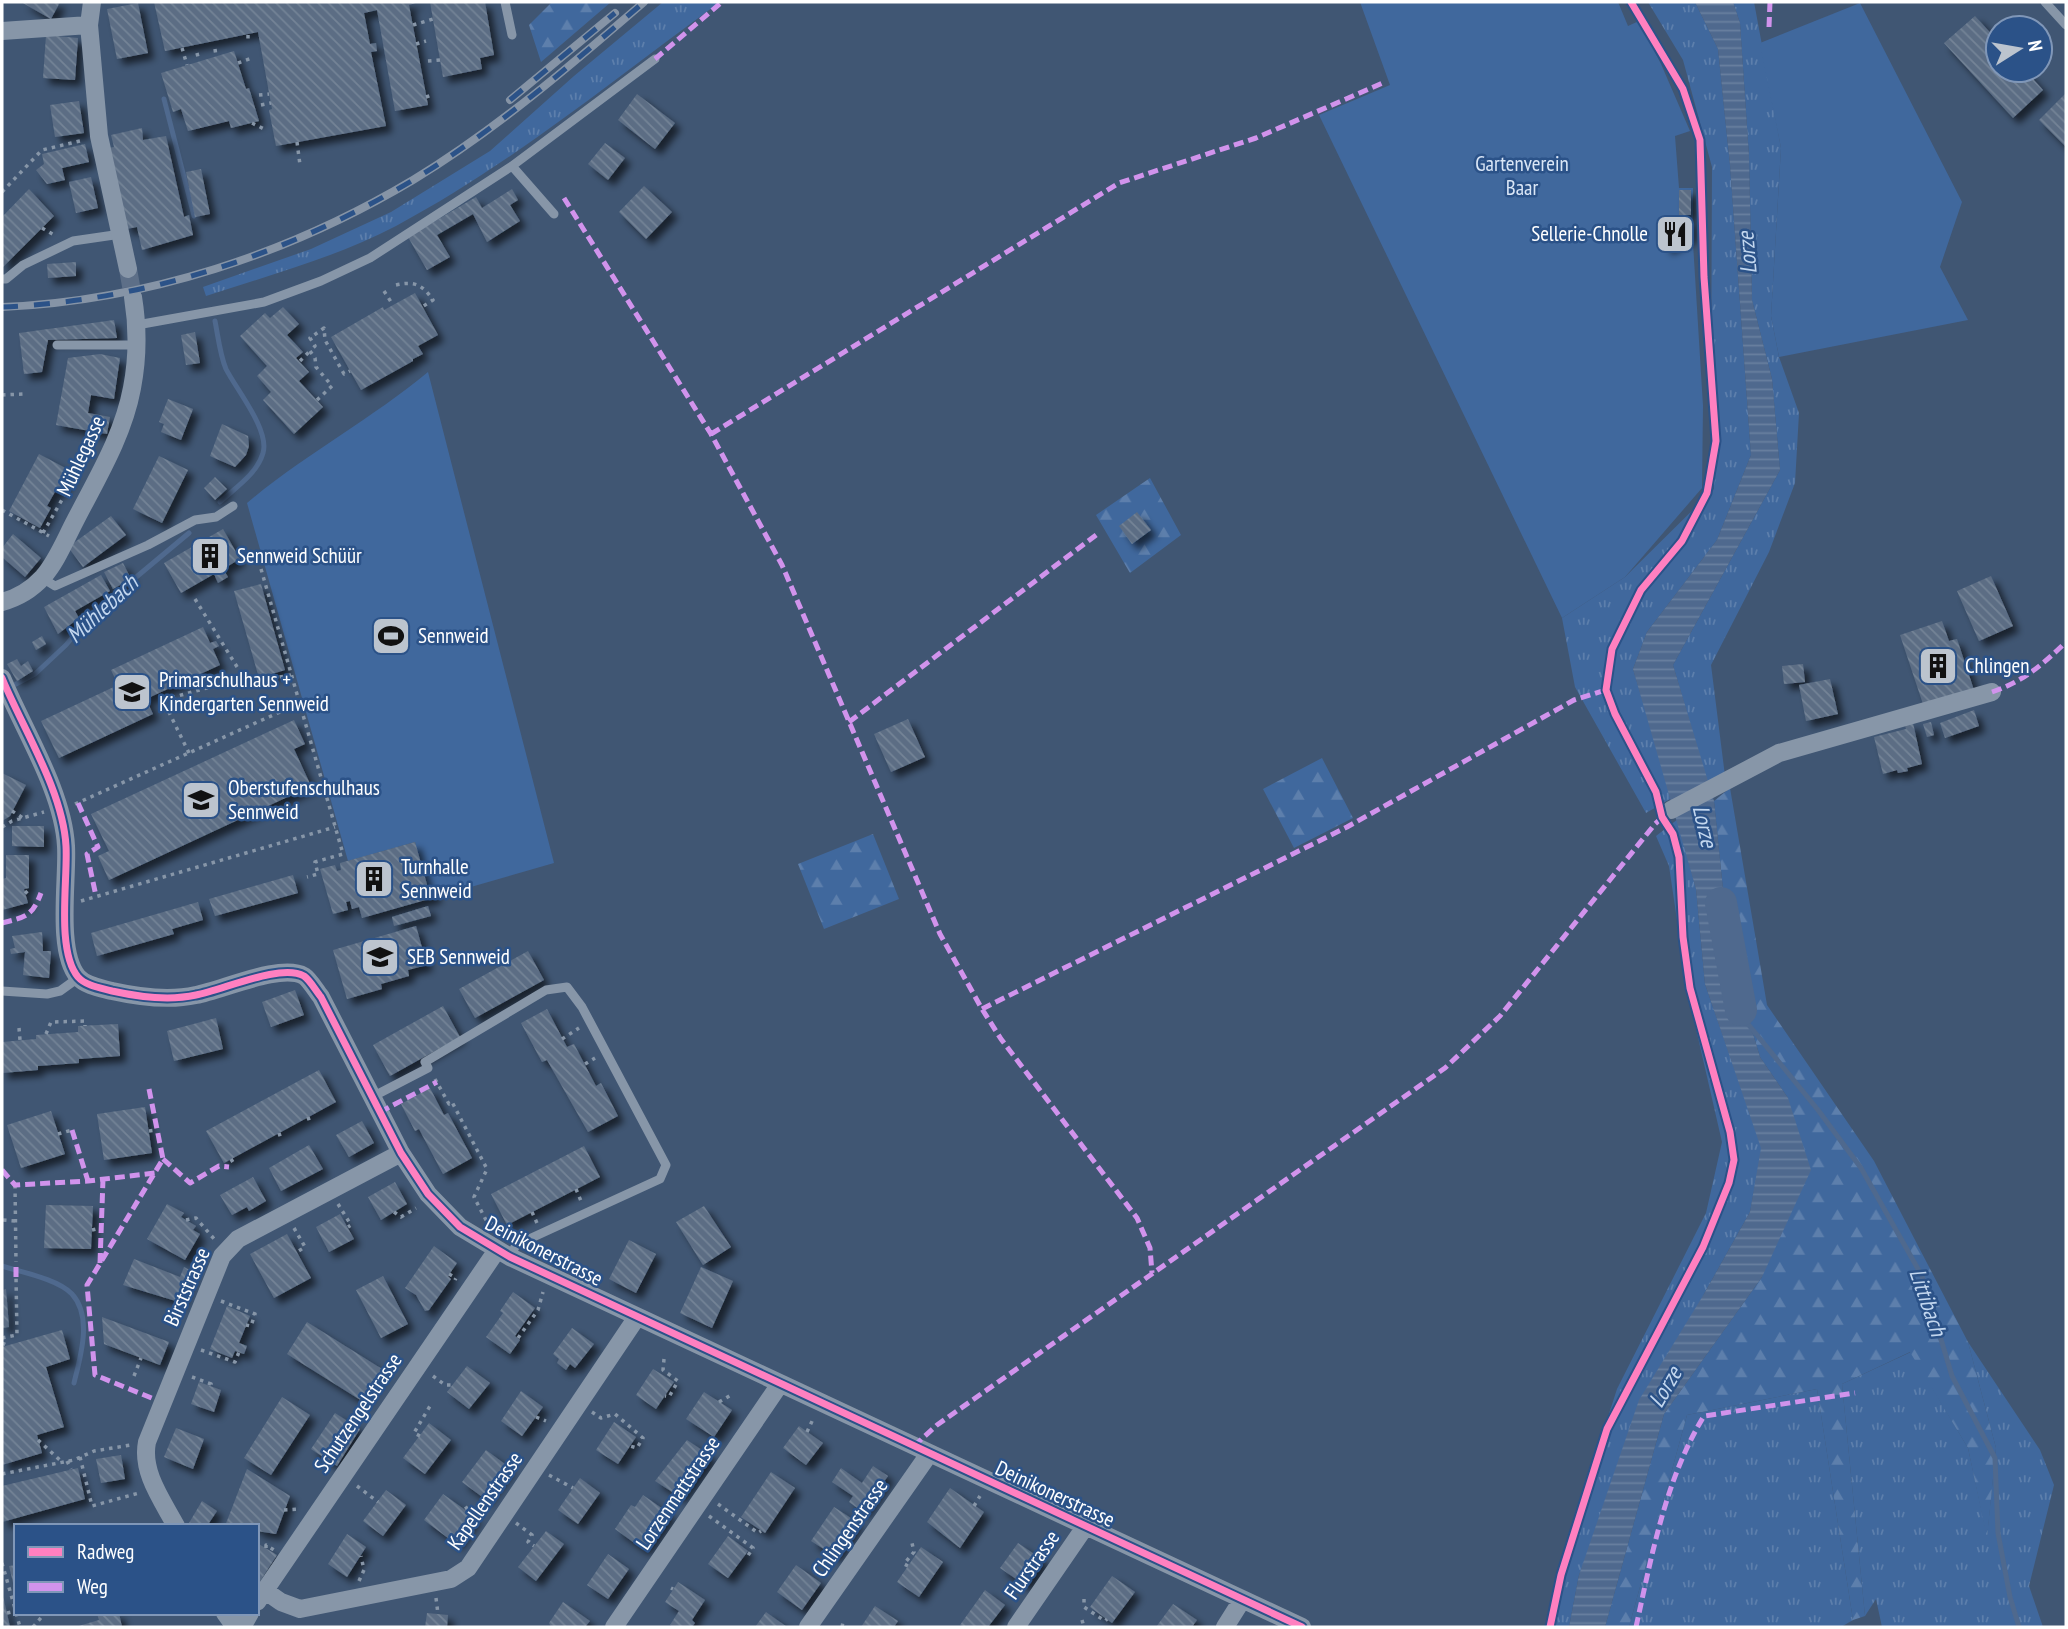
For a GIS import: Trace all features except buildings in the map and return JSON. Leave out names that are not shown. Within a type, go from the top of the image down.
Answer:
[{"type":"street","points":[[92,2],[89,25],[99,136],[128,269]]},
{"type":"street","points":[[2,30],[89,25]]},
{"type":"street","name":"Mühlegasse","points":[[2,602],[24,593],[42,578],[111,452],[124,420],[132,389],[137,345],[133,297]]},
{"type":"street","points":[[2,678],[44,768],[58,808],[66,844],[65,936],[78,978]]},
{"type":"street","points":[[1671,810],[1779,753],[1992,692]]},
{"type":"street","name":"Deinikonerstrasse","points":[[78,978],[92,986],[164,999],[196,996],[285,971],[305,976],[321,997],[401,1153],[428,1194],[460,1227],[637,1317],[1302,1627]]},
{"type":"street","name":"Birststrasse","points":[[175,1524],[148,1473],[144,1457],[147,1442],[222,1256],[238,1240],[401,1153]]},
{"type":"street","name":"Schutzengelstrasse","points":[[261,1596],[508,1251]]},
{"type":"street","name":"Kapellenstrasse","points":[[261,1596],[300,1609],[451,1579],[468,1568],[637,1317]]},
{"type":"street","name":"Lorzenmattstrasse","points":[[614,1627],[780,1384]]},
{"type":"street","name":"Chlingenstrasse","points":[[808,1627],[929,1454]]},
{"type":"street","name":"Flurstrasse","points":[[1016,1627],[1085,1527]]},
{"type":"street","points":[[1225,1627],[1242,1600]]},
{"type":"lane","points":[[505,2],[512,35]]},
{"type":"lane","points":[[2045,2],[2066,25]]},
{"type":"lane","points":[[137,325],[264,302],[321,281],[370,258],[513,166],[655,59]]},
{"type":"lane","points":[[513,166],[554,214]]},
{"type":"lane","points":[[2,279],[6,279],[23,265],[73,242],[121,234]]},
{"type":"lane","points":[[57,345],[137,345]]},
{"type":"lane","points":[[42,578],[55,586],[148,545],[195,520],[216,517],[233,506]]},
{"type":"lane","points":[[2,991],[47,994],[60,991],[78,978]]},
{"type":"lane","points":[[372,1097],[428,1068],[425,1062],[547,990],[567,987],[582,1007],[666,1165],[660,1179],[508,1251]]},
{"type":"path","points":[[413,25],[433,19]]},
{"type":"path","points":[[248,35],[248,41]]},
{"type":"path","points":[[416,44],[426,41]]},
{"type":"path","points":[[182,48],[187,65]]},
{"type":"path","points":[[215,49],[216,56]]},
{"type":"path","points":[[197,53],[199,61]]},
{"type":"path","points":[[238,64],[252,58]]},
{"type":"path","points":[[428,61],[440,60]]},
{"type":"path","points":[[259,95],[270,94]]},
{"type":"path","points":[[261,106],[271,103]]},
{"type":"path","points":[[252,123],[265,130]]},
{"type":"path","points":[[2,192],[42,150],[99,136]]},
{"type":"path","points":[[297,142],[300,165]]},
{"type":"path","points":[[396,285],[410,282],[424,287],[433,299],[422,307]]},
{"type":"path","points":[[384,291],[393,305]]},
{"type":"path","points":[[300,361],[315,346],[310,338],[324,328],[325,340],[344,374],[350,371]]},
{"type":"path","points":[[310,351],[315,358],[316,367],[332,386],[317,400]]},
{"type":"path","points":[[2,395],[24,394]]},
{"type":"path","points":[[43,533],[68,483]]},
{"type":"path","points":[[2,510],[63,544]]},
{"type":"path","points":[[261,569],[343,854],[315,862],[318,874],[307,877]]},
{"type":"path","points":[[195,599],[247,682]]},
{"type":"path","points":[[189,753],[163,700],[225,683],[291,675]]},
{"type":"path","points":[[71,805],[300,703]]},
{"type":"path","points":[[2,827],[50,810]]},
{"type":"path","points":[[12,811],[23,818]]},
{"type":"path","points":[[66,905],[335,827]]},
{"type":"path","points":[[25,891],[30,896]]},
{"type":"path","points":[[46,1034],[51,1022],[85,1021],[85,1026]]},
{"type":"path","points":[[19,1028],[20,1040]]},
{"type":"path","points":[[562,1039],[568,1035]]},
{"type":"path","points":[[584,1064],[590,1061]]},
{"type":"path","points":[[428,1068],[449,1104],[452,1102],[487,1169],[474,1197],[487,1222],[508,1228],[508,1251]]},
{"type":"path","points":[[308,1118],[310,1123]]},
{"type":"path","points":[[58,1134],[72,1130]]},
{"type":"path","points":[[149,1131],[157,1130]]},
{"type":"path","points":[[279,1133],[281,1139]]},
{"type":"path","points":[[15,1185],[16,1262]]},
{"type":"path","points":[[576,1189],[579,1197]]},
{"type":"path","points":[[330,1191],[351,1225],[348,1227]]},
{"type":"path","points":[[394,1212],[401,1217],[421,1205]]},
{"type":"path","points":[[532,1212],[534,1218]]},
{"type":"path","points":[[286,1214],[305,1247],[297,1252]]},
{"type":"path","points":[[186,1220],[196,1218],[206,1231]]},
{"type":"path","points":[[3,1220],[16,1221]]},
{"type":"path","points":[[92,1230],[101,1228]]},
{"type":"path","points":[[449,1274],[456,1278],[453,1282]]},
{"type":"path","points":[[7,1345],[2,1340],[16,1335],[16,1277]]},
{"type":"path","points":[[518,1338],[537,1310],[544,1288]]},
{"type":"path","points":[[206,1295],[255,1314],[251,1326],[246,1325]]},
{"type":"path","points":[[186,1345],[235,1362],[239,1352]]},
{"type":"path","points":[[134,1376],[141,1358]]},
{"type":"path","points":[[664,1359],[663,1370],[678,1381],[669,1397],[665,1396]]},
{"type":"path","points":[[426,1371],[445,1385],[452,1385]]},
{"type":"path","points":[[205,1382],[211,1384],[210,1386]]},
{"type":"path","points":[[719,1402],[731,1395]]},
{"type":"path","points":[[420,1436],[414,1433],[430,1406]]},
{"type":"path","points":[[587,1409],[601,1419],[615,1414],[643,1438],[637,1448],[631,1446]]},
{"type":"path","points":[[807,1432],[813,1424],[812,1420]]},
{"type":"path","points":[[38,1440],[71,1469]]},
{"type":"path","points":[[2,1474],[65,1461],[94,1451],[136,1444]]},
{"type":"path","points":[[80,1457],[92,1506],[148,1491]]},
{"type":"path","points":[[544,1472],[573,1488]]},
{"type":"path","points":[[349,1480],[377,1502]]},
{"type":"path","points":[[974,1506],[979,1497]]},
{"type":"path","points":[[713,1500],[758,1533],[761,1531]]},
{"type":"path","points":[[464,1509],[468,1507],[481,1518],[477,1528]]},
{"type":"path","points":[[284,1510],[305,1509]]},
{"type":"path","points":[[704,1513],[754,1548],[747,1557],[745,1555]]},
{"type":"path","points":[[512,1520],[532,1535],[528,1542],[534,1546]]},
{"type":"path","points":[[908,1566],[904,1564],[914,1552],[912,1543]]},
{"type":"path","points":[[1035,1555],[1046,1551]]},
{"type":"path","points":[[356,1587],[364,1570],[361,1556]]},
{"type":"path","points":[[2,1563],[14,1605]]},
{"type":"path","points":[[435,1589],[438,1614]]},
{"type":"path","points":[[1084,1599],[1084,1607],[1105,1621],[1107,1619]]},
{"type":"path","points":[[7,1614],[14,1612]]},
{"type":"path","points":[[1082,1620],[1084,1627]]},
{"type":"green space","points":[[552,2],[611,2],[541,62],[529,25]]},
{"type":"green space","points":[[663,2],[720,2],[562,120],[439,202],[350,247],[206,296],[203,287],[311,249],[391,212],[490,151]]},
{"type":"green space","name":"Gartenverein Baar","points":[[1360,2],[1618,2],[1628,26],[1639,21],[1690,131],[1675,136],[1679,188],[1693,188],[1693,243],[1703,406],[1702,488],[1625,577],[1562,618],[1319,115],[1390,85]]},
{"type":"green space","points":[[1648,2],[1695,2],[1718,49],[1730,165],[1751,455],[1717,540],[1647,632],[1633,669],[1672,798],[1646,813],[1575,687],[1562,618],[1625,577],[1714,489],[1711,406],[1712,167],[1683,60]]},
{"type":"green space","points":[[1733,2],[1754,2],[1781,148],[1771,316],[1779,357],[1799,413],[1795,483],[1769,552],[1711,665],[1725,776],[1707,781],[1673,665],[1780,470],[1772,379],[1752,300],[1749,156],[1740,23]]},
{"type":"green space","points":[[1860,3],[1962,202],[1940,267],[1968,320],[1779,357],[1771,316],[1781,148],[1760,43]]},
{"type":"green space","name":"Sennweid","points":[[428,372],[554,863],[436,897],[433,887],[428,888],[415,842],[348,861],[247,503]]},
{"type":"green space","points":[[1150,478],[1181,535],[1130,573],[1096,515]]},
{"type":"green space","points":[[1322,758],[1353,818],[1294,848],[1263,789]]},
{"type":"green space","points":[[1730,788],[1767,1005],[1874,1161],[1968,1342],[1996,1448],[1987,1539],[1968,1448],[1910,1352],[1842,1384],[1865,1616],[1853,1620],[1817,1389],[1687,1415],[1629,1627],[1605,1627],[1664,1414],[1762,1277],[1788,1098],[1760,1057],[1730,958],[1714,801]]},
{"type":"green space","points":[[1678,819],[1696,889],[1705,984],[1762,1148],[1750,1212],[1704,1294],[1579,1575],[1569,1627],[1545,1627],[1558,1573],[1617,1389],[1706,1213],[1722,1142],[1688,994],[1669,866],[1656,836]]},
{"type":"green space","points":[[873,834],[899,899],[824,929],[798,864]]},
{"type":"green space","points":[[1968,1342],[2040,1450],[2054,1485],[2029,1586],[2043,1627],[1882,1627],[1876,1599],[1865,1616],[1842,1384],[1911,1352],[1968,1448],[1987,1536],[1996,1448]]},
{"type":"green space","points":[[1817,1389],[1853,1620],[1841,1627],[1629,1627],[1687,1415]]},
{"type":"water","points":[[1695,2],[1733,2],[1740,23],[1749,156],[1752,300],[1772,379],[1780,470],[1673,665],[1714,801],[1730,958],[1760,1057],[1788,1098],[1811,1170],[1762,1277],[1664,1414],[1605,1627],[1569,1627],[1579,1575],[1639,1400],[1750,1212],[1761,1148],[1705,984],[1696,889],[1633,669],[1647,632],[1717,540],[1751,455],[1730,165],[1718,49]]},
{"type":"waterway","name":"Mühlebach","points":[[164,99],[194,216]]},
{"type":"waterway","name":"Mühlebach","points":[[215,321],[226,369],[251,410],[264,444],[256,468],[220,502]]},
{"type":"waterway","name":"Mühlebach","points":[[16,684],[35,674],[66,645],[92,614],[189,533]]},
{"type":"waterway","name":"Lorze","points":[[1721,903],[1741,1010]]},
{"type":"waterway","name":"Littibach","points":[[1748,1024],[1861,1168],[1922,1276],[1952,1376],[1995,1458],[1998,1533],[2010,1597],[2019,1627]]},
{"type":"waterway","points":[[2,1266],[58,1284],[72,1294],[78,1303],[82,1314],[83,1338],[74,1383]]},
{"type":"tunnel","points":[[128,269],[133,297]]},
{"type":"railway","points":[[2,307],[56,303],[163,284],[215,269],[317,230],[413,180],[474,140],[561,73],[644,2]]},
{"type":"railway","points":[[510,100],[615,13]]},
{"type":"marked path","points":[[655,59],[722,2]]},
{"type":"marked path","points":[[1769,27],[1770,2]]},
{"type":"marked path","points":[[711,434],[1119,183],[1256,138],[1385,82]]},
{"type":"marked path","points":[[564,198],[711,434],[782,565],[940,934],[1001,1039],[1137,1218],[1150,1248],[1152,1273]]},
{"type":"marked path","points":[[849,722],[1100,532]]},
{"type":"marked path","points":[[1992,692],[2032,672],[2066,642]]},
{"type":"marked path","points":[[982,1009],[1347,827],[1574,700],[1606,690]]},
{"type":"marked path","points":[[78,803],[98,847],[87,854],[96,896]]},
{"type":"marked path","points":[[914,1446],[937,1425],[1445,1068],[1500,1016],[1665,815]]},
{"type":"marked path","points":[[2,923],[27,915],[41,893]]},
{"type":"marked path","points":[[380,1112],[437,1082]]},
{"type":"marked path","points":[[149,1089],[163,1159],[87,1285],[95,1375],[154,1399]]},
{"type":"marked path","points":[[72,1130],[88,1181]]},
{"type":"marked path","points":[[163,1159],[190,1183],[219,1166],[229,1167]]},
{"type":"marked path","points":[[2,1170],[15,1185],[88,1181],[155,1173]]},
{"type":"marked path","points":[[100,1263],[103,1179]]},
{"type":"marked path","points":[[16,1262],[16,1277]]},
{"type":"marked path","points":[[1636,1627],[1661,1518],[1679,1466],[1704,1416],[1855,1393]]},
{"type":"cycle path","points":[[1550,1627],[1561,1575],[1607,1429],[1703,1247],[1729,1183],[1734,1160],[1730,1132],[1690,988],[1683,937],[1679,857],[1673,834],[1662,817],[1656,792],[1615,714],[1606,690],[1612,649],[1641,590],[1682,541],[1707,493],[1716,441],[1704,277],[1700,140],[1683,89],[1631,2]]},
{"type":"cycle path","points":[[2,678],[58,804],[66,846],[64,914],[67,950],[71,965],[85,983],[112,991],[165,998],[196,995],[267,975],[294,973],[304,976],[321,997],[401,1153],[428,1194],[460,1227],[510,1257],[1302,1627]]},
{"type":"place","name":"Sellerie-Chnolle","points":[[1675,234]]},
{"type":"place","name":"Sennweid Schüür","points":[[210,556]]},
{"type":"place","name":"Sennweid","points":[[391,636]]},
{"type":"place","name":"Chlingen","points":[[1938,666]]},
{"type":"place","name":"Primarschulhaus + Kindergarten Sennweid","points":[[132,692]]},
{"type":"place","name":"Oberstufenschulhaus Sennweid","points":[[201,800]]},
{"type":"place","name":"Turnhalle Sennweid","points":[[374,879]]},
{"type":"place","name":"SEB Sennweid","points":[[380,957]]}]
